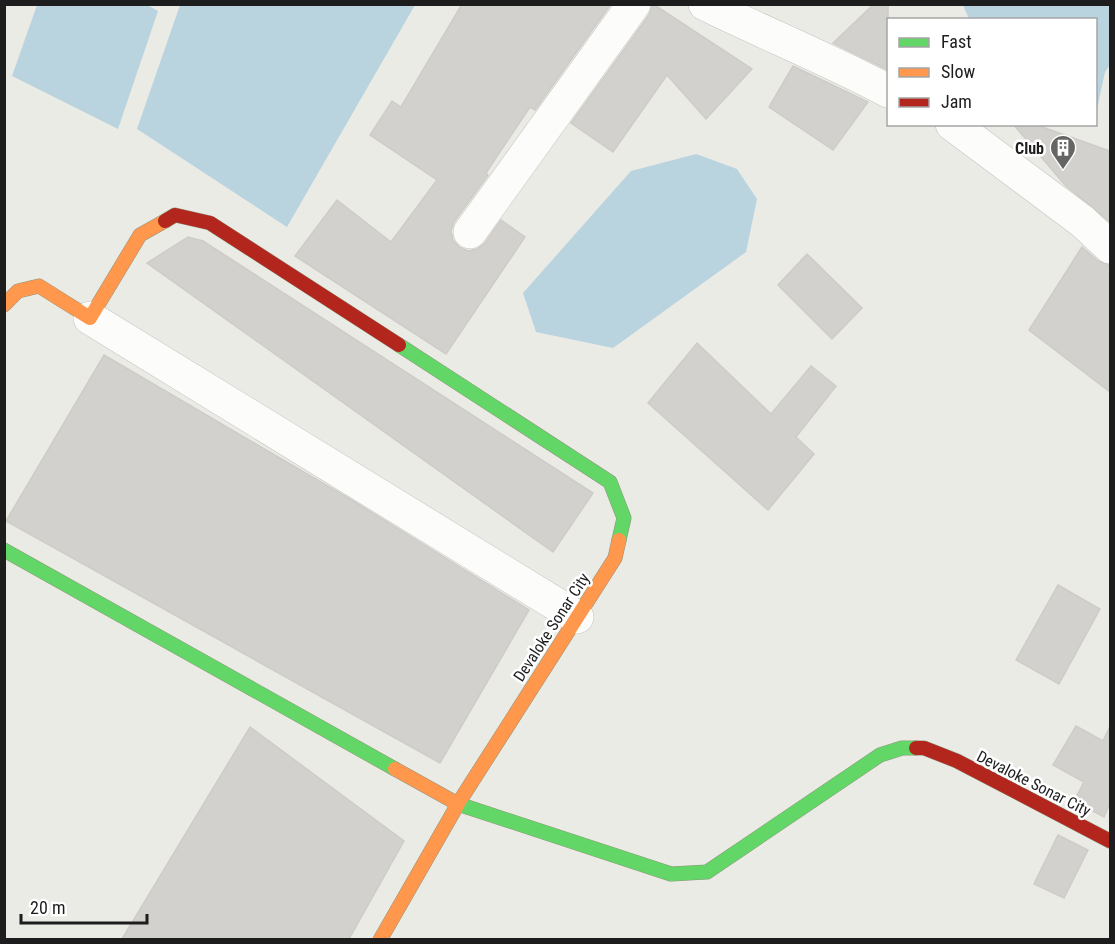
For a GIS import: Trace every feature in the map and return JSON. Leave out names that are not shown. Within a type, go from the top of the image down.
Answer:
[{"type":"street","points":[[470,232],[634,4]]},
{"type":"street","points":[[705,4],[771,37],[824,57],[887,90]]},
{"type":"street","points":[[955,126],[1082,221],[1110,247]]},
{"type":"street","name":"Devaloke Sonar City","points":[[90,318],[140,235],[175,215],[210,223],[610,482],[624,518],[615,558],[458,804],[671,874],[707,872],[879,755],[902,747],[924,748],[957,761],[1110,841]]},
{"type":"street","points":[[4,305],[18,291],[39,286],[577,617]]},
{"type":"street","points":[[4,550],[458,804],[380,939]]},
{"type":"water","points":[[37,5],[147,5],[158,11],[118,129],[12,76]]},
{"type":"water","points":[[180,5],[415,5],[287,227],[137,129]]},
{"type":"water","points":[[963,5],[1110,5],[1110,65],[1105,72],[1097,109],[1097,18],[969,18]]},
{"type":"water","points":[[696,154],[737,169],[757,199],[746,252],[613,348],[536,332],[523,293],[631,171]]},
{"type":"building","points":[[462,4],[611,4],[535,110],[530,107],[486,173],[488,175],[454,222],[451,231],[453,240],[459,247],[468,251],[477,249],[485,243],[501,220],[525,237],[446,354],[295,256],[337,200],[391,242],[437,180],[370,135],[392,101],[401,107]]},
{"type":"building","points":[[653,4],[752,69],[706,119],[667,75],[613,152],[571,123],[649,15]]},
{"type":"building","points":[[874,4],[888,4],[887,70],[833,43]]},
{"type":"building","points":[[793,66],[868,102],[833,150],[769,107]]},
{"type":"building","points":[[1015,126],[1040,126],[1110,151],[1110,222],[1065,185]]},
{"type":"building","points":[[188,237],[203,241],[593,493],[553,552],[147,263]]},
{"type":"building","points":[[1082,247],[1098,261],[1110,265],[1110,392],[1029,330]]},
{"type":"building","points":[[807,254],[862,308],[832,339],[778,285]]},
{"type":"building","points":[[697,343],[771,414],[811,366],[836,386],[796,437],[814,454],[768,510],[648,403]]},
{"type":"building","points":[[104,355],[355,502],[529,610],[440,763],[6,521]]},
{"type":"building","points":[[1058,585],[1100,609],[1059,684],[1016,660]]},
{"type":"building","points":[[1076,726],[1103,741],[1110,726],[1110,803],[1104,817],[1074,801],[1084,782],[1053,765]]},
{"type":"building","points":[[250,727],[404,841],[349,939],[122,939]]},
{"type":"building","points":[[1058,835],[1088,850],[1064,898],[1034,884]]},
{"type":"traffic: fast","points":[[399,345],[610,482],[624,518],[619,540]]},
{"type":"traffic: fast","points":[[4,550],[395,769]]},
{"type":"traffic: fast","points":[[461,799],[458,804],[671,874],[707,872],[880,755],[902,748],[916,748]]},
{"type":"traffic: slow","points":[[4,305],[18,291],[39,286],[90,318],[140,235],[165,221]]},
{"type":"traffic: slow","points":[[461,799],[615,558],[619,540]]},
{"type":"traffic: slow","points":[[380,940],[458,804],[395,769]]},
{"type":"traffic: jam","points":[[165,221],[175,215],[210,223],[399,345]]},
{"type":"traffic: jam","points":[[916,748],[924,748],[957,761],[1110,841]]},
{"type":"place","name":"Club","points":[[1063,171]]}]
